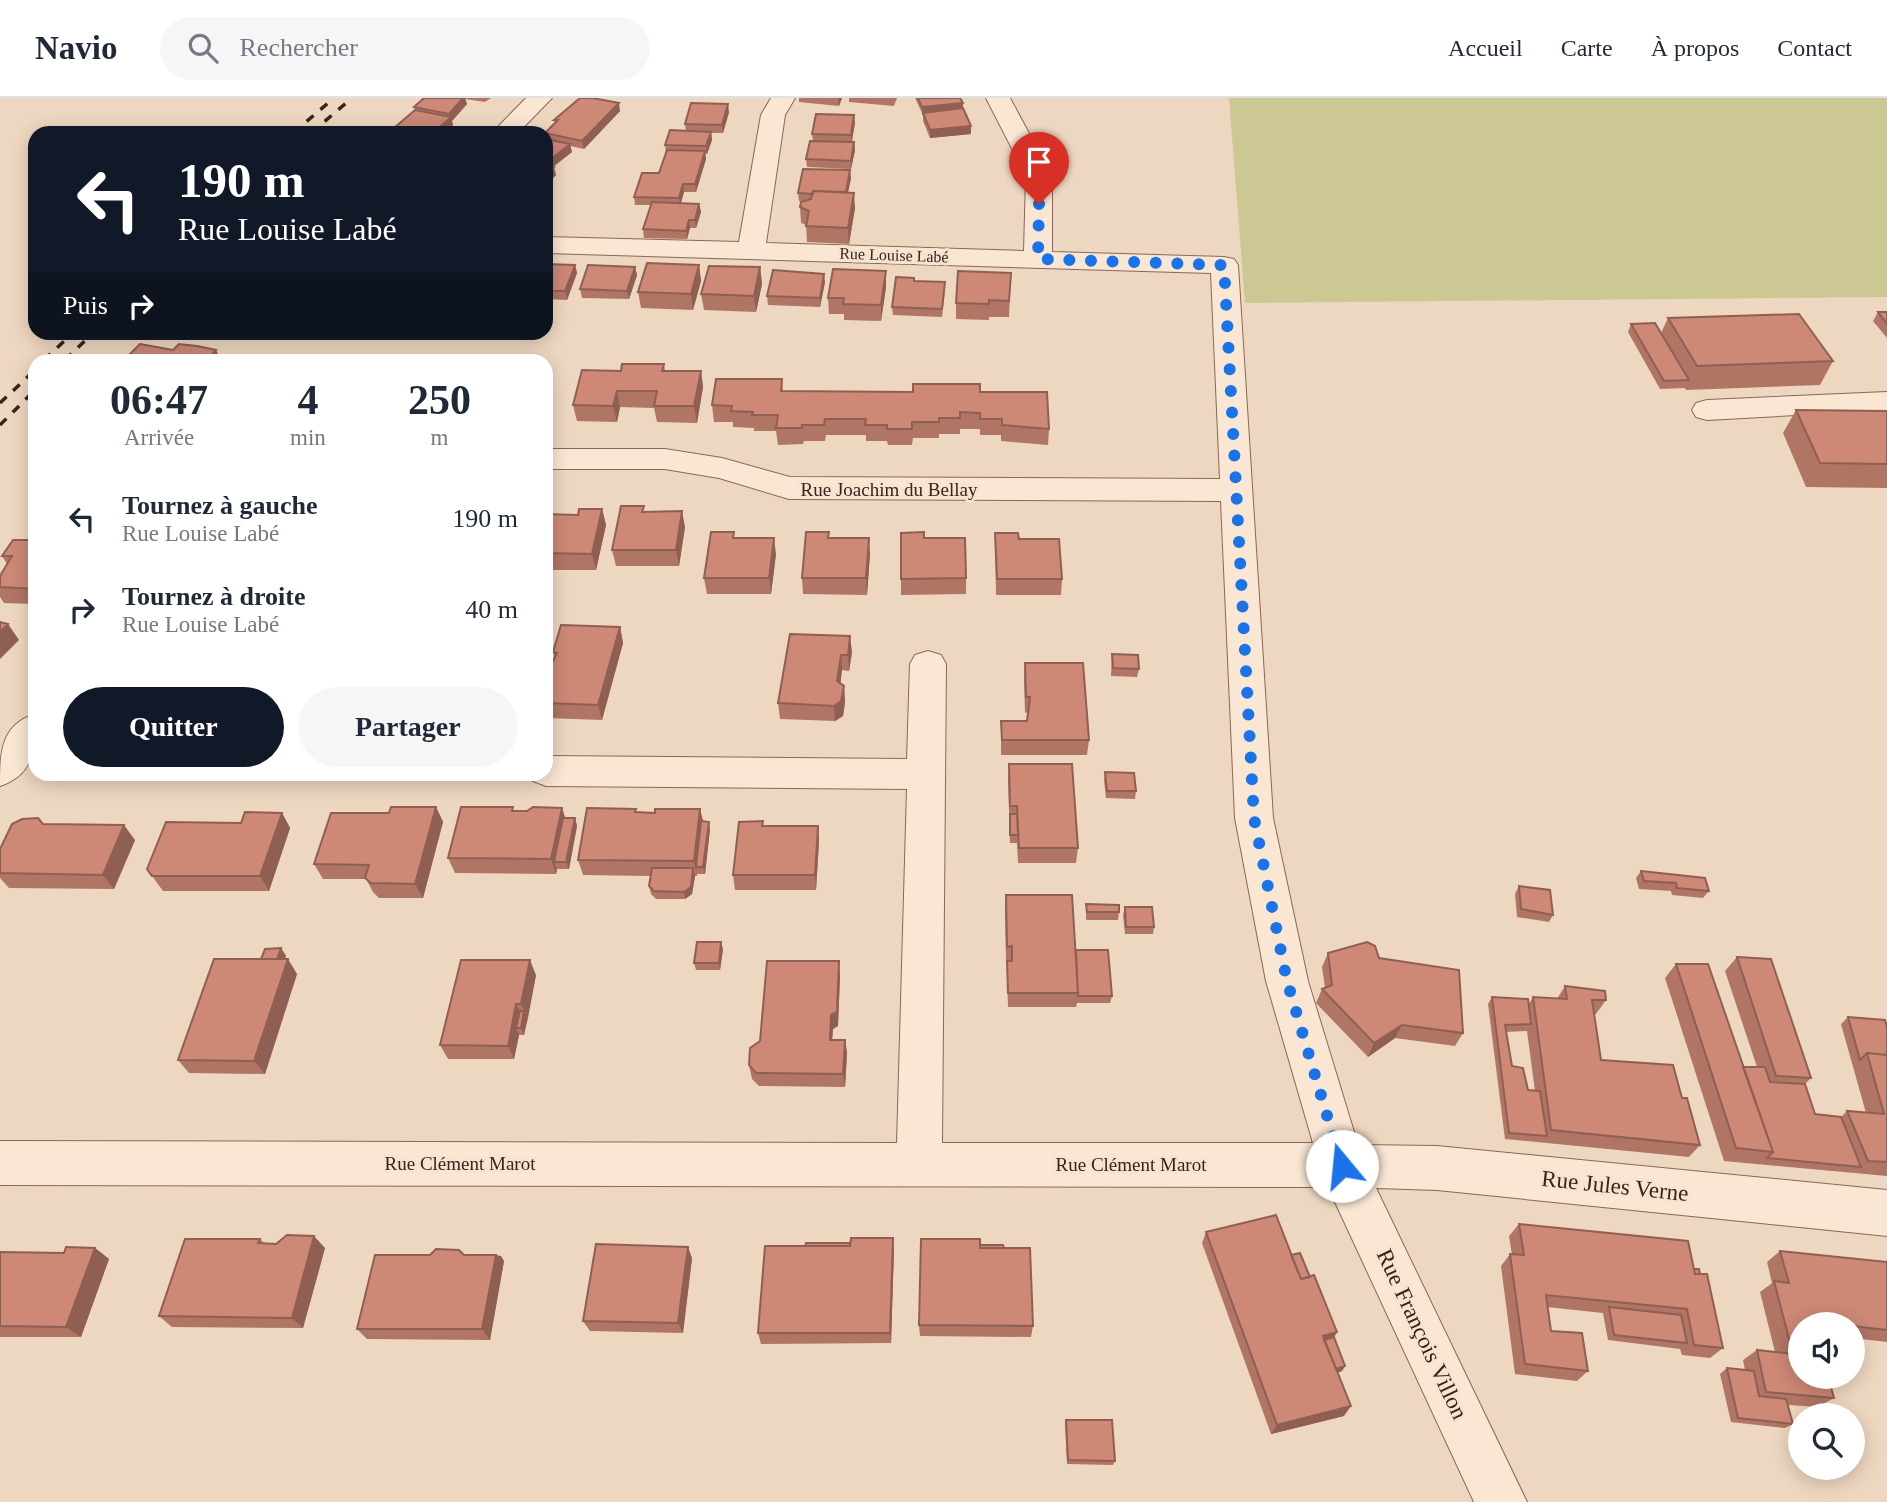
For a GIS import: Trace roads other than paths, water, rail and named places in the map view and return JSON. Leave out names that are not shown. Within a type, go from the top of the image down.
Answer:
[{"type":"street","points":[[511,126],[540,98]]},
{"type":"street","points":[[751,250],[773,115],[783,98]]},
{"type":"street","points":[[998,98],[1039,176],[1038,259]]},
{"type":"street","name":"Rue Louise Labé","points":[[553,244],[1224,265]]},
{"type":"street","name":"Rue François Villon","points":[[1224,265],[1254,818],[1287,981],[1342,1166],[1501,1502]]},
{"type":"street","points":[[1707,410],[1887,401]]},
{"type":"street","name":"Rue Joachim du Bellay","points":[[553,459],[665,459],[722,468],[789,488],[1236,490]]},
{"type":"street","points":[[919,1164],[928,664]]},
{"type":"street","points":[[13,769],[28,741]]},
{"type":"street","points":[[553,771],[926,774]]},
{"type":"street","name":"Rue Clément Marot","points":[[0,1163],[1342,1166]]},
{"type":"street","name":"Rue Jules Verne","points":[[1342,1166],[1437,1168],[1887,1213]]},
{"type":"railway","points":[[301,126],[334,98]]},
{"type":"railway","points":[[319,126],[352,98]]},
{"type":"railway","points":[[50,354],[65,340]]},
{"type":"railway","points":[[71,354],[86,340]]},
{"type":"railway","points":[[0,403],[28,377]]},
{"type":"railway","points":[[0,425],[28,397]]}]
